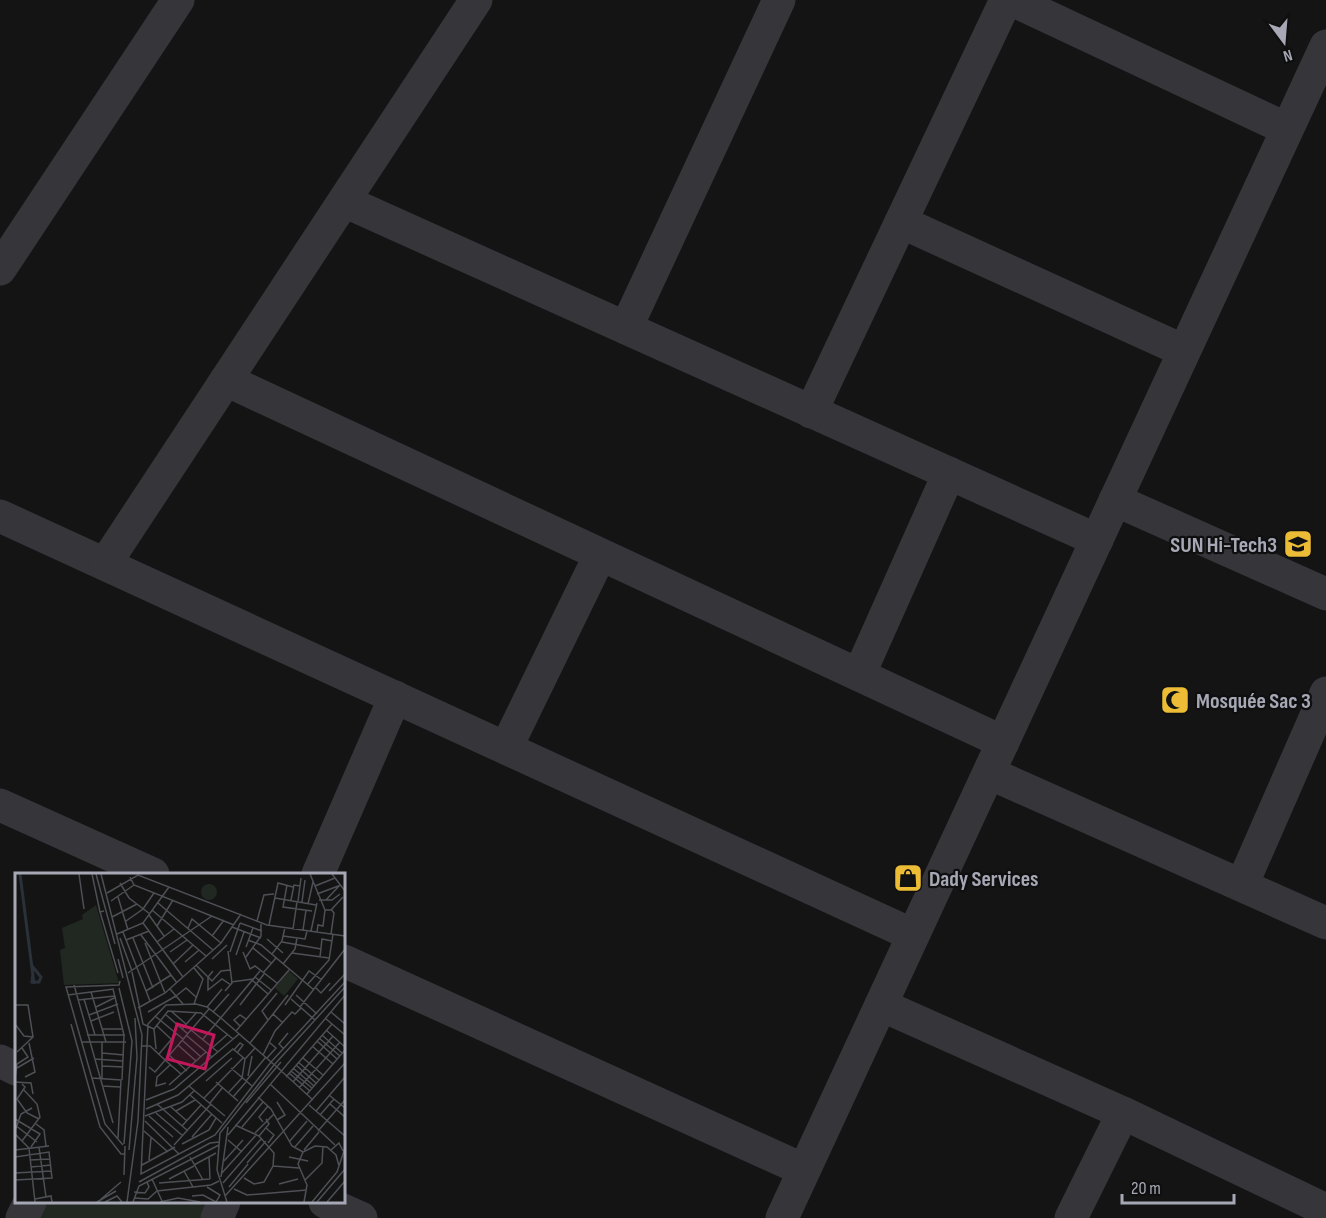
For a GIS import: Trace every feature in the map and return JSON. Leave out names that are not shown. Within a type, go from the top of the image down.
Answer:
[{"type":"street","points":[[0,269],[178,0]]},
{"type":"street","points":[[105,564],[476,0]]},
{"type":"street","points":[[626,328],[779,0]]},
{"type":"street","points":[[811,412],[1006,0]]},
{"type":"street","points":[[1012,0],[1287,129]]},
{"type":"street","points":[[782,1218],[1326,46]]},
{"type":"street","points":[[344,201],[1097,540]]},
{"type":"street","points":[[901,222],[1184,351]]},
{"type":"street","points":[[226,380],[1002,742]]},
{"type":"street","points":[[859,675],[949,473]]},
{"type":"street","points":[[1115,500],[1326,594]]},
{"type":"street","points":[[0,516],[913,935]]},
{"type":"street","points":[[506,748],[600,555]]},
{"type":"street","points":[[1242,885],[1326,693]]},
{"type":"street","points":[[318,873],[395,697]]},
{"type":"street","points":[[989,773],[1326,923]]},
{"type":"street","points":[[0,805],[151,873]]},
{"type":"street","points":[[345,961],[804,1170]]},
{"type":"street","points":[[881,1005],[1123,1113],[1326,1210]]},
{"type":"street","points":[[0,1061],[15,1068]]},
{"type":"street","points":[[1071,1218],[1123,1113]]},
{"type":"street","points":[[22,1218],[30,1203]]},
{"type":"street","points":[[217,1218],[224,1203]]},
{"type":"street","points":[[327,1203],[361,1218]]},
{"type":"shaded area","points":[[26,1203],[217,1203],[209,1218],[18,1218]]},
{"type":"place","name":"SUN Hi-Tech3","points":[[1298,544]]},
{"type":"place","name":"Mosquée Sac 3","points":[[1175,700]]},
{"type":"place","name":"Dady Services","points":[[908,878]]}]
